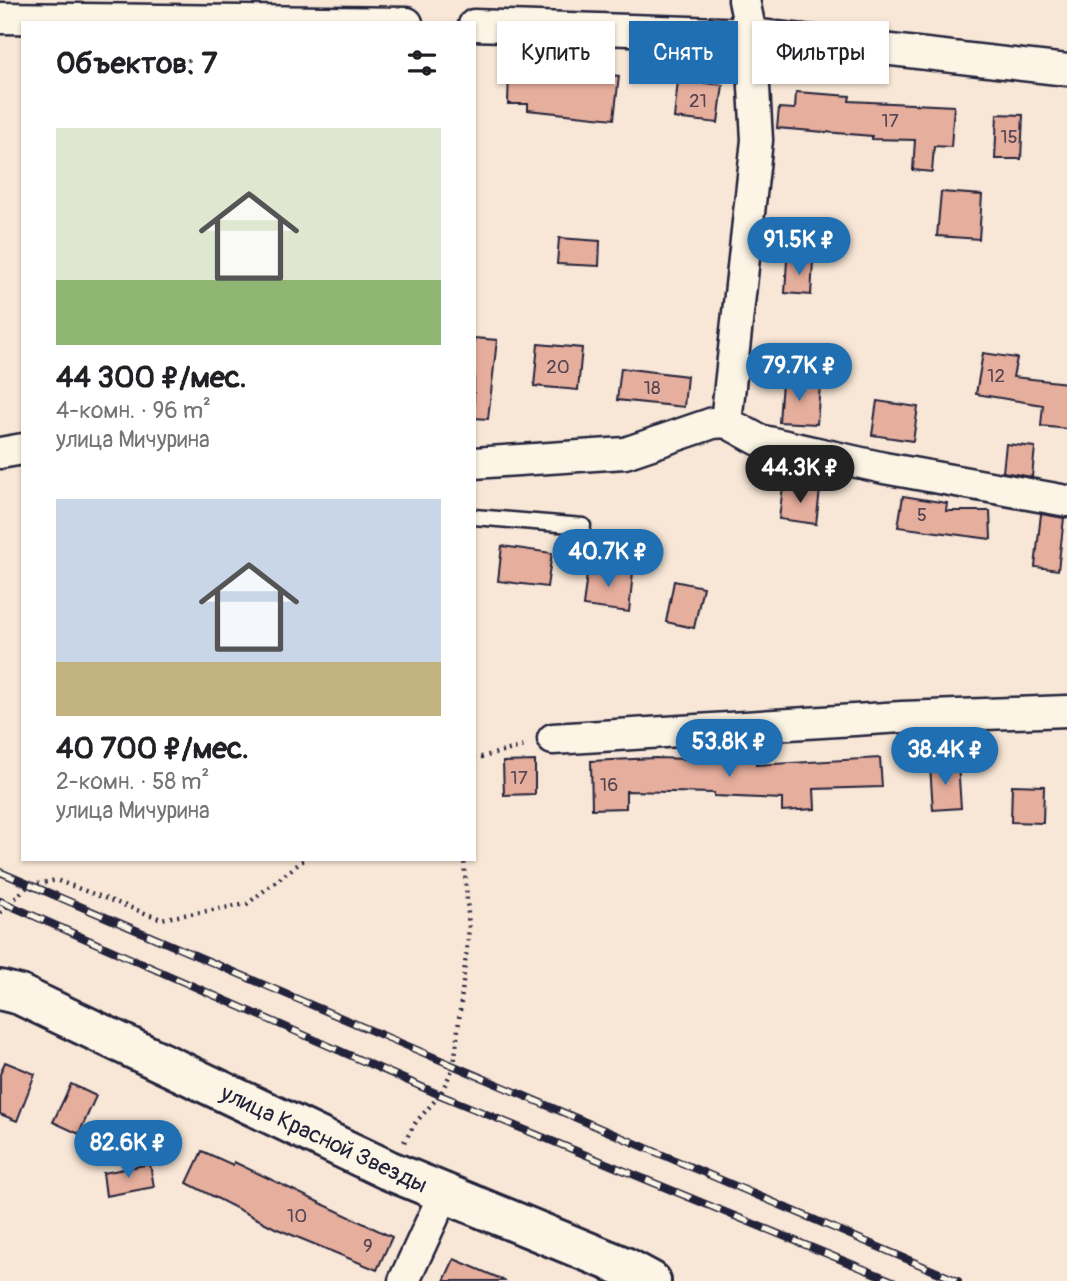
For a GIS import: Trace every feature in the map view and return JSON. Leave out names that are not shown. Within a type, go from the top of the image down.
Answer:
[{"type":"street","points":[[726,422],[757,140],[751,34],[744,0]]},
{"type":"street","points":[[0,18],[337,14],[391,21]]},
{"type":"street","points":[[476,25],[751,34],[1067,70]]},
{"type":"street","points":[[476,463],[625,453],[713,423],[726,422],[759,440],[884,468],[1067,501]]},
{"type":"street","points":[[0,453],[21,449]]},
{"type":"street","points":[[553,739],[902,717],[1067,711]]},
{"type":"street","name":"улица Красной Звезды","points":[[0,990],[20,995],[388,1170],[625,1267],[651,1281]]},
{"type":"street","points":[[404,1281],[444,1194]]},
{"type":"lane","points":[[476,517],[583,526]]},
{"type":"path","points":[[476,758],[553,739]]},
{"type":"path","points":[[0,913],[28,886],[56,880],[161,919],[198,913],[247,904],[302,861]]},
{"type":"path","points":[[388,1170],[416,1122],[440,1095],[454,1066],[469,928],[464,861]]},
{"type":"building","points":[[615,76],[619,76],[614,119],[528,110],[528,104],[508,104],[509,84],[615,84]]},
{"type":"building","points":[[678,84],[723,85],[718,123],[674,118]]},
{"type":"building","points":[[796,92],[850,96],[849,101],[954,106],[951,147],[934,146],[932,172],[913,170],[915,140],[872,139],[872,136],[777,128],[779,108],[795,109]]},
{"type":"building","points":[[997,114],[1023,115],[1021,159],[995,159]]},
{"type":"building","points":[[941,192],[982,195],[979,239],[937,236]]},
{"type":"building","points":[[559,238],[600,241],[599,266],[557,264]]},
{"type":"building","points":[[787,260],[813,261],[811,295],[785,293]]},
{"type":"building","points":[[476,338],[497,340],[488,419],[476,418]]},
{"type":"building","points":[[538,344],[582,348],[578,390],[534,386]]},
{"type":"building","points":[[983,353],[1017,358],[1013,377],[1067,383],[1067,429],[1041,426],[1043,405],[976,394]]},
{"type":"building","points":[[621,368],[687,376],[684,407],[617,400]]},
{"type":"building","points":[[782,382],[820,385],[817,424],[779,422]]},
{"type":"building","points":[[877,401],[918,407],[913,441],[872,435]]},
{"type":"building","points":[[1006,444],[1035,447],[1032,477],[1003,472]]},
{"type":"building","points":[[783,486],[820,490],[816,524],[779,519]]},
{"type":"building","points":[[903,496],[947,503],[946,511],[990,511],[991,539],[898,527]]},
{"type":"building","points":[[1041,514],[1064,518],[1058,570],[1035,567]]},
{"type":"building","points":[[502,546],[552,553],[547,587],[498,581]]},
{"type":"building","points":[[588,566],[633,572],[629,612],[583,606]]},
{"type":"building","points":[[674,581],[703,587],[694,628],[666,622]]},
{"type":"building","points":[[655,758],[756,761],[756,765],[880,758],[882,787],[814,789],[815,809],[782,811],[782,799],[714,796],[714,793],[626,791],[626,808],[592,809],[591,761]]},
{"type":"building","points":[[535,761],[535,794],[504,795],[503,762]]},
{"type":"building","points":[[958,764],[961,808],[933,810],[930,766]]},
{"type":"building","points":[[1012,785],[1044,786],[1043,823],[1011,822]]},
{"type":"building","points":[[5,1062],[35,1074],[17,1121],[0,1114],[0,1074]]},
{"type":"building","points":[[71,1084],[96,1096],[79,1134],[53,1122]]},
{"type":"building","points":[[202,1151],[233,1165],[234,1162],[392,1237],[377,1270],[275,1228],[187,1183]]},
{"type":"building","points":[[150,1164],[154,1187],[106,1196],[103,1173]]},
{"type":"building","points":[[454,1259],[506,1281],[444,1281]]},
{"type":"railway","points":[[0,872],[958,1281]]},
{"type":"railway","points":[[0,901],[440,1095],[893,1281]]}]
